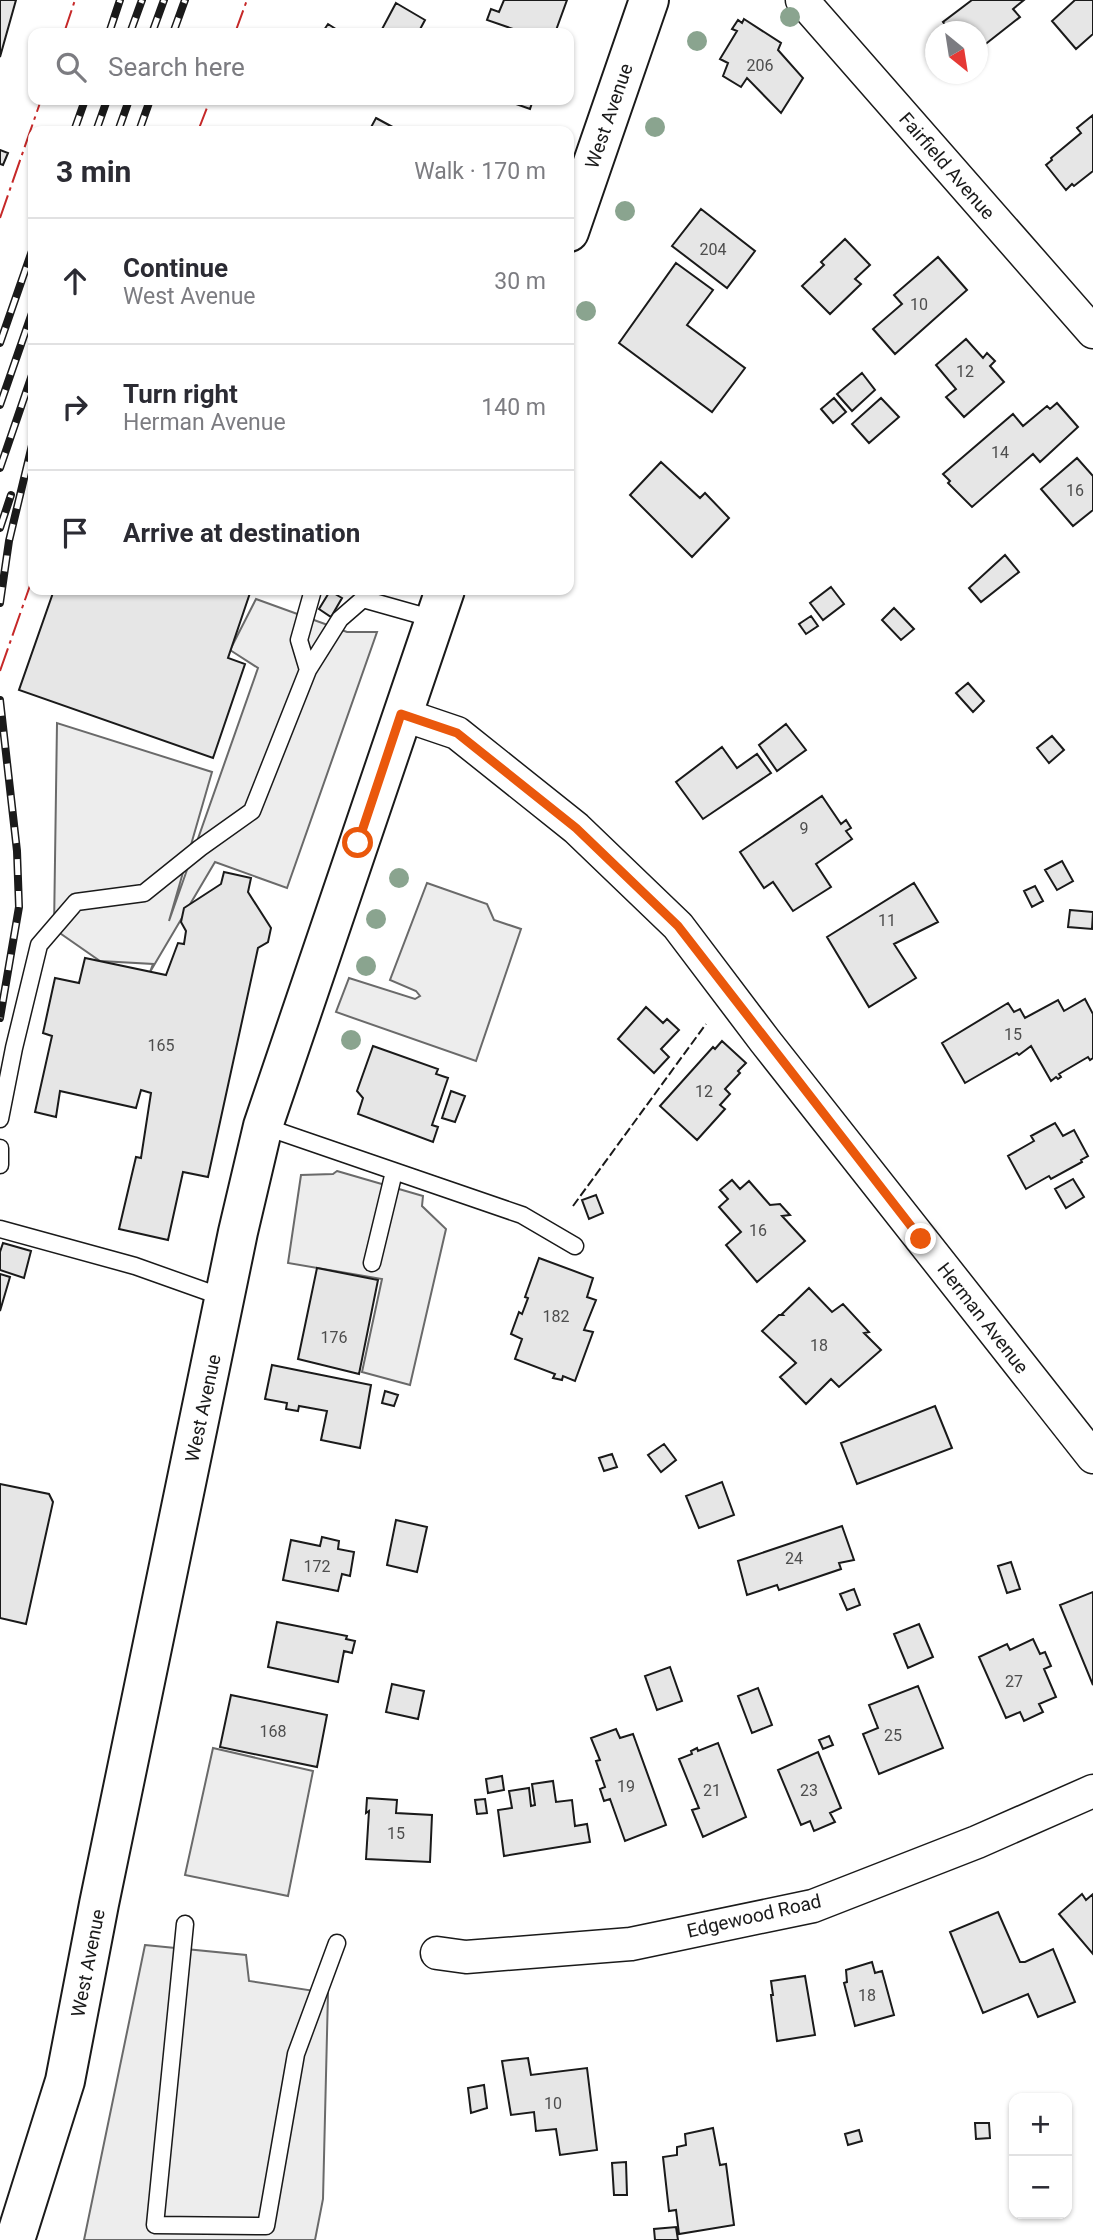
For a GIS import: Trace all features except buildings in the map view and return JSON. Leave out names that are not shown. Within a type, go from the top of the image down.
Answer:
[{"type":"main road","name":"West Avenue","points":[[574,218],[649,0]]},
{"type":"main road","name":"West Avenue","points":[[15,2240],[65,2081],[99,1904],[263,1126],[440,605]]},
{"type":"street","name":"Fairfield Avenue","points":[[802,0],[1093,332]]},
{"type":"street","name":"Herman Avenue","points":[[401,714],[457,733],[576,828],[678,926],[765,1041],[1093,1457]]},
{"type":"street","name":"Edgewood Road","points":[[437,1953],[466,1957],[631,1944],[813,1906],[977,1842],[1093,1791]]},
{"type":"lane","points":[[308,670],[299,640],[312,595]]},
{"type":"lane","points":[[0,1119],[39,945],[76,902],[144,893],[251,811],[308,670],[340,619],[363,600],[440,605]]},
{"type":"lane","points":[[263,1126],[522,1215],[575,1246]]},
{"type":"lane","points":[[0,1148],[0,1165]]},
{"type":"lane","points":[[372,1263],[394,1172]]},
{"type":"lane","points":[[0,1229],[135,1266],[225,1298]]},
{"type":"lane","points":[[185,1924],[155,2225],[266,2226],[296,2054],[337,1943]]},
{"type":"shaded area","points":[[256,599],[347,632],[377,632],[287,888],[215,862],[150,972],[153,964],[100,961],[54,929],[57,723],[212,772],[169,921],[258,668],[230,650]]},
{"type":"shaded area","points":[[427,883],[487,904],[494,920],[521,929],[476,1061],[336,1012],[349,978],[415,999],[420,996],[416,991],[390,980]]},
{"type":"shaded area","points":[[337,1171],[423,1196],[422,1206],[446,1229],[410,1385],[362,1372],[382,1279],[288,1263],[301,1175],[333,1174]]},
{"type":"shaded area","points":[[213,1748],[313,1771],[288,1896],[185,1875]]},
{"type":"shaded area","points":[[145,1945],[246,1955],[249,1981],[328,1993],[323,2199],[315,2240],[84,2240]]},
{"type":"railway","points":[[111,28],[120,0]]},
{"type":"railway","points":[[132,28],[142,0]]},
{"type":"railway","points":[[154,28],[164,0]]},
{"type":"railway","points":[[175,28],[185,0]]},
{"type":"railway","points":[[76,126],[83,105]]},
{"type":"railway","points":[[98,126],[105,105]]},
{"type":"railway","points":[[120,126],[127,105]]},
{"type":"railway","points":[[141,126],[148,105]]},
{"type":"railway","points":[[0,343],[28,262]]},
{"type":"railway","points":[[0,405],[28,324]]},
{"type":"railway","points":[[0,468],[28,387]]},
{"type":"railway","points":[[0,603],[9,541],[28,462]]},
{"type":"railway","points":[[0,528],[11,495]]},
{"type":"railway","points":[[0,700],[17,851],[19,907],[0,1018]]},
{"type":"fence","points":[[573,1206],[706,1024]]},
{"type":"power","points":[[66,28],[75,0]]},
{"type":"power","points":[[237,28],[247,0]]},
{"type":"power","points":[[32,126],[39,105]]},
{"type":"power","points":[[200,126],[208,105]]},
{"type":"power","points":[[0,218],[28,137]]},
{"type":"power","points":[[0,671],[28,591]]},
{"type":"route","points":[[358,843],[401,714],[457,733],[576,828],[678,926],[921,1239]]}]
